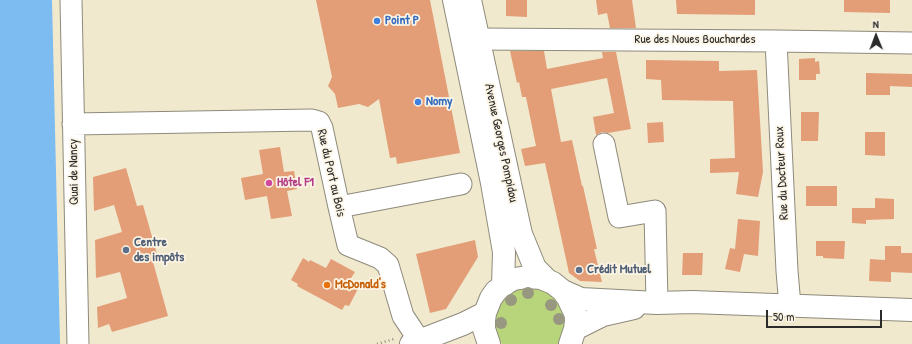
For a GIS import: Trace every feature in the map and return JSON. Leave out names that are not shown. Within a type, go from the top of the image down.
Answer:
[{"type":"main road","name":"Avenue Georges Pompidou","points":[[454,0],[494,191],[504,252],[503,286]]},
{"type":"main road","name":"Avenue Georges Pompidou","points":[[470,0],[521,234],[535,268],[555,286]]},
{"type":"main road","points":[[489,344],[484,329],[484,321],[485,313],[491,298],[496,291],[514,279],[527,277],[541,278],[581,299],[657,303],[692,302],[912,310]]},
{"type":"main road","points":[[555,286],[568,298],[575,313],[576,321],[573,337]]},
{"type":"main road","points":[[573,337],[603,315],[657,303]]},
{"type":"main road","points":[[414,343],[463,324],[485,313]]},
{"type":"street","name":"Quai de Nancy","points":[[71,0],[78,344]]},
{"type":"street","name":"Rue des Noues Bouchardes","points":[[478,39],[912,43]]},
{"type":"street","name":"Rue du Docteur Roux","points":[[776,41],[790,306]]},
{"type":"street","name":"Rue du Port au Bois","points":[[73,124],[312,120],[319,122],[322,128],[348,245],[380,258],[388,265],[403,316],[415,334],[414,343]]},
{"type":"street","points":[[604,144],[619,217],[655,211],[657,303]]},
{"type":"street","points":[[339,207],[461,184]]},
{"type":"green space","points":[[538,287],[555,296],[567,321],[560,344],[502,344],[496,334],[494,325],[498,306],[511,292],[520,288]]},
{"type":"water","points":[[0,0],[52,0],[60,344],[0,344]]},
{"type":"building","points":[[316,0],[430,0],[460,153],[397,164],[396,157],[390,158],[379,99],[368,107],[359,104],[338,108],[335,94],[328,86],[332,77]]},
{"type":"building","points":[[506,0],[527,0],[527,17],[506,16]]},
{"type":"building","points":[[596,0],[632,0],[636,28],[610,28],[607,13],[598,15]]},
{"type":"building","points":[[676,0],[755,0],[755,15],[677,14]]},
{"type":"building","points":[[844,0],[890,0],[890,13],[844,12]]},
{"type":"building","points":[[510,51],[544,51],[547,69],[603,58],[602,52],[616,52],[631,129],[608,133],[602,132],[596,135],[593,117],[614,113],[607,78],[551,89],[561,142],[572,140],[597,249],[594,249],[602,282],[580,281],[569,273],[545,163],[525,166],[521,149],[536,146],[526,97],[522,97],[519,82],[517,83]]},
{"type":"building","points":[[815,58],[815,62],[819,61],[820,74],[816,74],[816,80],[799,80],[799,59]]},
{"type":"building","points":[[646,60],[719,61],[719,71],[757,70],[763,172],[758,197],[736,194],[739,172],[710,173],[710,159],[735,158],[733,101],[662,100],[661,80],[646,79]]},
{"type":"building","points":[[866,73],[912,74],[912,87],[890,86],[890,95],[866,95]]},
{"type":"building","points":[[801,112],[819,112],[818,141],[801,141]]},
{"type":"building","points":[[663,122],[664,142],[648,143],[647,123]]},
{"type":"building","points":[[865,132],[885,132],[885,156],[865,155]]},
{"type":"building","name":"Hôtel F1","points":[[280,147],[284,172],[294,171],[297,189],[287,191],[292,216],[271,219],[267,196],[245,200],[241,178],[263,174],[259,150]]},
{"type":"building","name":"Centre des impôts","points":[[126,168],[137,206],[143,205],[159,261],[153,262],[168,316],[112,332],[109,324],[98,328],[97,307],[127,298],[120,272],[96,278],[95,240],[122,232],[114,205],[94,211],[93,177]]},
{"type":"building","points":[[806,186],[837,186],[837,206],[806,206]]},
{"type":"building","points":[[875,198],[894,199],[894,219],[866,220],[866,224],[852,223],[852,208],[875,208]]},
{"type":"building","points":[[738,219],[760,221],[758,256],[744,254],[740,272],[725,269],[730,248],[735,249]]},
{"type":"building","points":[[475,240],[478,257],[446,309],[430,313],[416,254]]},
{"type":"building","points":[[816,241],[845,241],[844,259],[823,258],[823,256],[816,256]]},
{"type":"building","points":[[885,246],[901,246],[901,253],[912,253],[912,273],[891,272],[891,282],[869,281],[870,259],[885,260]]},
{"type":"building","points":[[683,253],[703,253],[702,275],[682,275]]},
{"type":"building","name":"McDonald's","points":[[303,258],[309,262],[310,260],[326,268],[331,259],[355,272],[349,281],[359,287],[349,306],[345,305],[342,310],[297,286],[298,284],[291,280]]},
{"type":"place","name":"Point P","points":[[377,21]]},
{"type":"place","name":"Nomy","points":[[418,102]]},
{"type":"place","name":"Hôtel F1","points":[[269,183]]},
{"type":"place","name":"Centre des impôts","points":[[126,250]]},
{"type":"place","name":"Crédit Mutuel","points":[[579,270]]},
{"type":"place","name":"McDonald's","points":[[327,285]]}]
